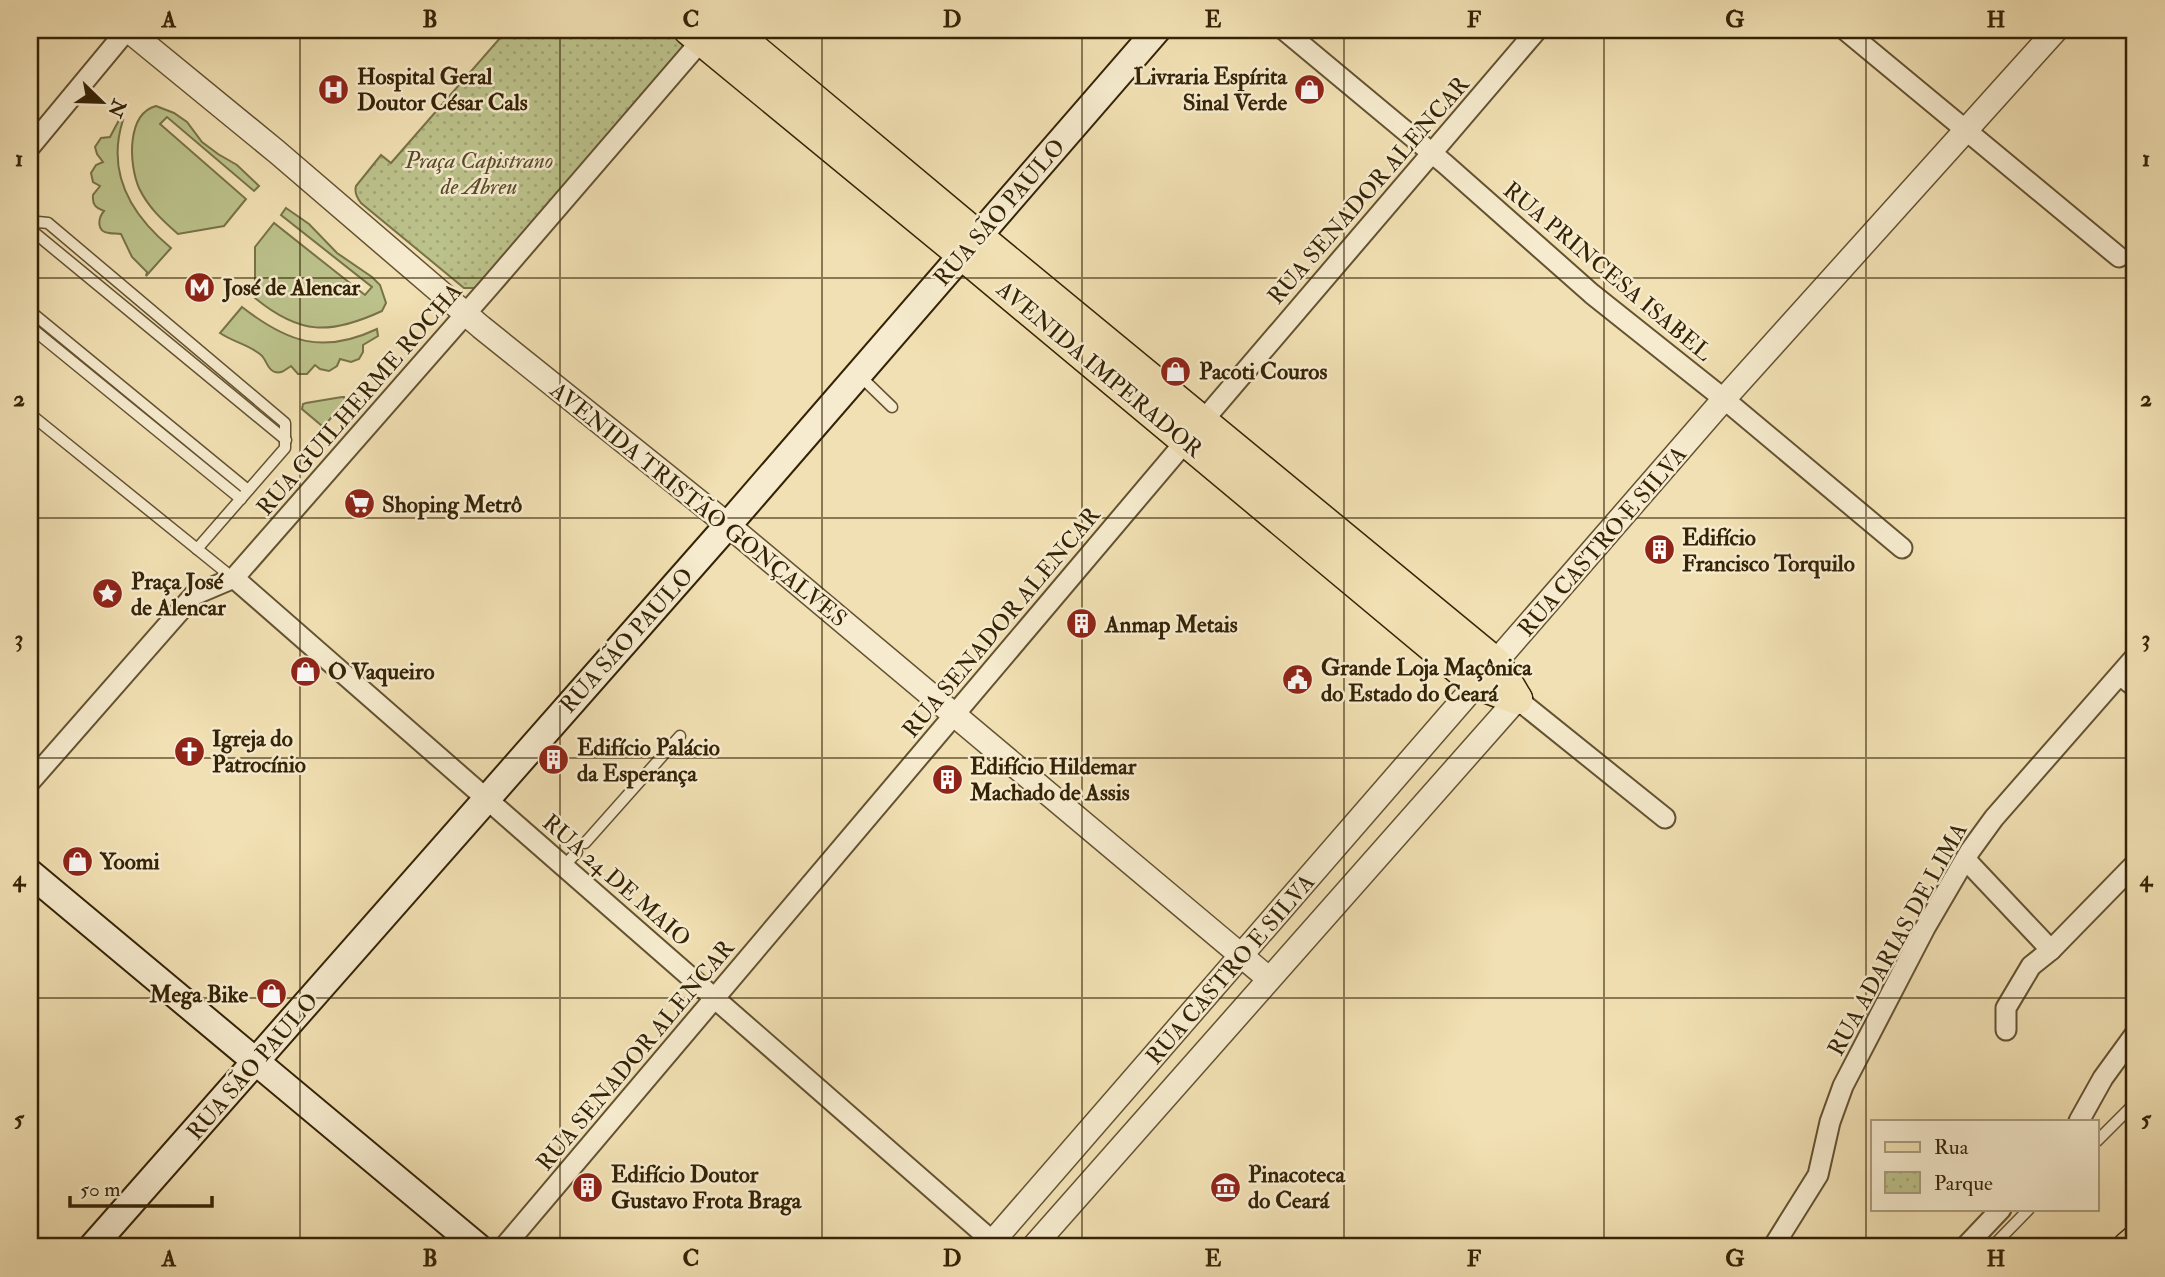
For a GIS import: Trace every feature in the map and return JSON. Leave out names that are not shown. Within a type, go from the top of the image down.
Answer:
[{"type":"main road","name":"AVENIDA IMPERADOR","points":[[732,30],[970,245]]},
{"type":"main road","name":"RUA SÃO PAULO","points":[[92,1247],[728,526],[1157,30]]},
{"type":"main road","name":"AVENIDA IMPERADOR","points":[[701,33],[970,245],[1517,699]]},
{"type":"main road","points":[[30,873],[478,1247]]},
{"type":"main road","points":[[2128,1247],[2135,1241]]},
{"type":"street","points":[[30,147],[127,30]]},
{"type":"street","name":"AVENIDA TRISTÃO GONÇALVES","points":[[127,30],[277,152],[465,314],[728,526],[1268,978]]},
{"type":"street","name":"RUA PRINCESA ISABEL","points":[[1284,30],[1431,153],[1592,294],[1724,399],[1902,548]]},
{"type":"street","name":"RUA SENADOR ALENCAR","points":[[504,1247],[1537,30]]},
{"type":"street","points":[[1844,30],[2119,257]]},
{"type":"street","name":"RUA CASTRO E SILVA","points":[[993,1245],[1724,399],[2056,30]]},
{"type":"street","name":"RUA GUILHERME ROCHA","points":[[30,782],[194,595],[234,578],[465,314],[701,33]]},
{"type":"street","name":"RUA 24 DE MAIO","points":[[234,578],[486,798],[570,859],[715,999],[993,1245]]},
{"type":"street","name":"RUA ADARIAS DE LIMA","points":[[1779,1246],[1818,1175],[1830,1122],[1843,1086],[1925,928],[1970,851],[1994,818],[2128,681],[2135,657]]},
{"type":"street","name":"RUA CASTRO E SILVA","points":[[1033,1247],[1517,699]]},
{"type":"street","name":"AVENIDA IMPERADOR","points":[[1517,699],[1665,818]]},
{"type":"street","points":[[1966,860],[2051,950]]},
{"type":"street","points":[[2006,1030],[2006,1008],[2031,966],[2051,950],[2135,864]]},
{"type":"street","points":[[2080,1120],[2103,1078],[2135,1034]]},
{"type":"street","points":[[1965,1247],[2000,1210]]},
{"type":"lane","points":[[198,549],[285,448],[286,440],[285,423],[48,223],[38,222],[30,227],[286,440]]},
{"type":"lane","points":[[30,310],[248,490]]},
{"type":"lane","points":[[30,327],[241,499]]},
{"type":"lane","points":[[858,374],[892,407]]},
{"type":"lane","points":[[30,414],[234,578]]},
{"type":"lane","points":[[585,843],[680,736]]},
{"type":"lane","points":[[2098,1140],[2135,1103]]},
{"type":"lane","points":[[1992,1247],[2028,1210]]},
{"type":"green space","name":"Praça Capistrano de Abreu","points":[[507,30],[673,30],[681,37],[683,48],[479,285],[464,288],[361,203],[355,189],[381,155],[391,163]]},
{"type":"green space","points":[[156,106],[187,122],[202,142],[237,165],[259,186],[254,191],[167,117],[160,124],[246,199],[224,226],[178,234],[156,213],[139,188],[133,167],[132,141],[139,119],[146,111]]},
{"type":"green space","points":[[119,120],[123,120],[118,158],[126,191],[144,222],[171,248],[146,276],[147,272],[132,257],[121,234],[102,230],[100,217],[104,211],[93,201],[93,195],[100,186],[93,182],[91,173],[96,165],[103,162],[95,147],[101,138],[110,137]]},
{"type":"green space","points":[[286,208],[309,224],[337,253],[380,285],[386,303],[382,311],[347,324],[316,327],[287,319],[255,298],[255,247],[274,223],[365,295],[372,287],[281,215]]},
{"type":"green space","points":[[242,307],[274,329],[306,341],[339,341],[377,329],[378,336],[363,345],[359,359],[351,362],[340,359],[337,366],[329,371],[315,365],[307,374],[298,374],[291,366],[282,372],[275,372],[257,352],[220,333]]},
{"type":"green space","points":[[344,397],[345,402],[324,426],[302,409],[306,403]]},
{"type":"place","name":"Hospital Geral Doutor César Cals","points":[[334,89]]},
{"type":"place","name":"Livraria Espírita Sinal Verde","points":[[1310,89]]},
{"type":"place","name":"José de Alencar","points":[[200,287]]},
{"type":"place","name":"Pacoti Couros","points":[[1176,371]]},
{"type":"place","name":"Shoping Metrô","points":[[359,504]]},
{"type":"place","name":"Edifício Francisco Torquilo","points":[[1659,550]]},
{"type":"place","name":"Praça José de Alencar","points":[[108,594]]},
{"type":"place","name":"Anmap Metais","points":[[1082,624]]},
{"type":"place","name":"O Vaqueiro","points":[[305,671]]},
{"type":"place","name":"Grande Loja Maçônica do Estado do Ceará","points":[[1298,680]]},
{"type":"place","name":"Igreja do Patrocínio","points":[[189,751]]},
{"type":"place","name":"Edifício Palácio da Esperança","points":[[554,760]]},
{"type":"place","name":"Edifício Hildemar Machado de Assis","points":[[947,779]]},
{"type":"place","name":"Yoomi","points":[[77,861]]},
{"type":"place","name":"Mega Bike","points":[[271,994]]},
{"type":"place","name":"Edifício Doutor Gustavo Frota Braga","points":[[588,1187]]},
{"type":"place","name":"Pinacoteca do Ceará","points":[[1225,1187]]}]
